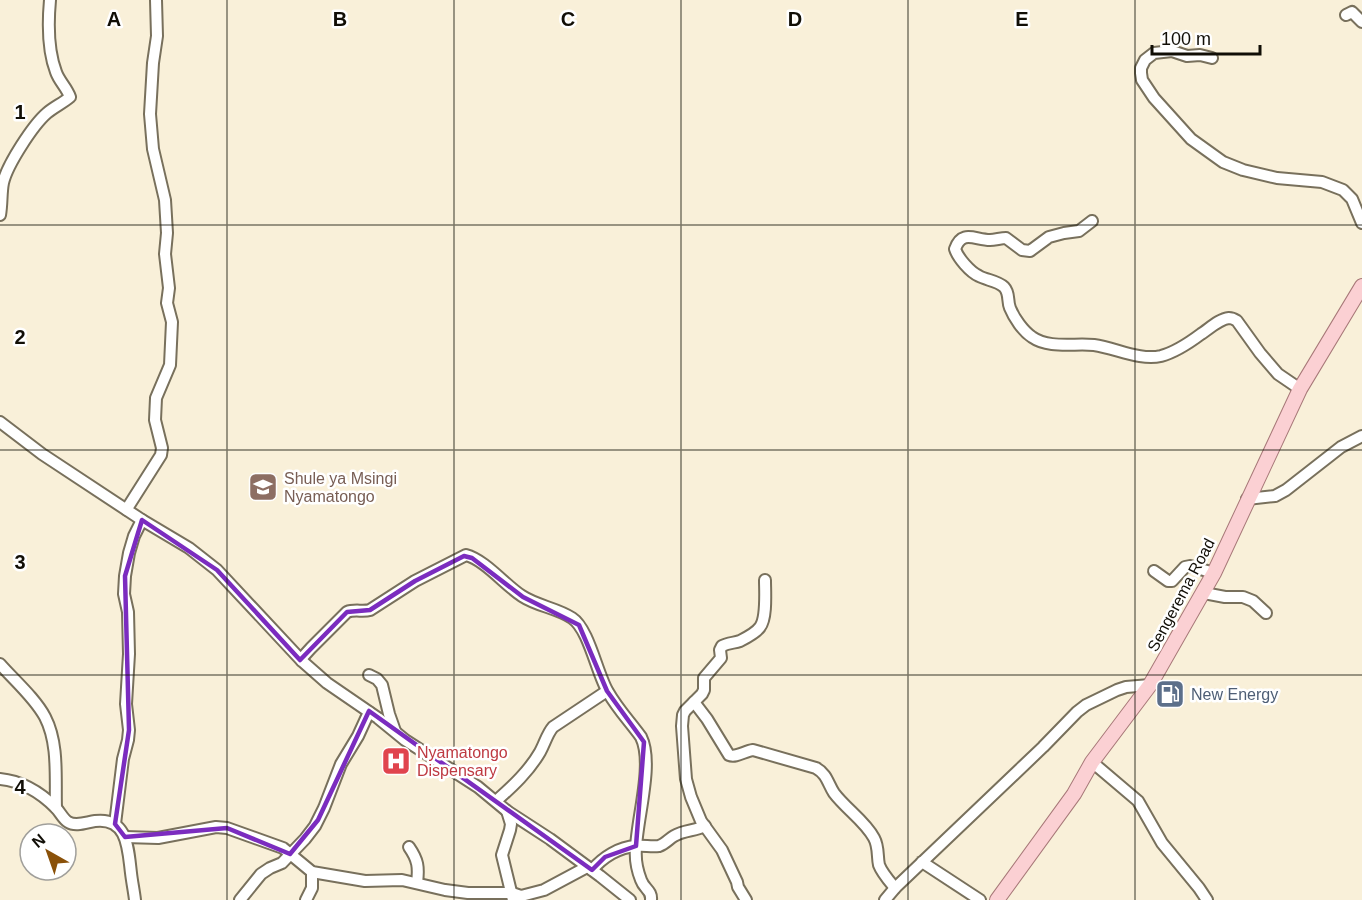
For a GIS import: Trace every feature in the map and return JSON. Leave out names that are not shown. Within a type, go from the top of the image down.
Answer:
[{"type":"main road","name":"Sengerema Road","points":[[997,900],[1074,794],[1092,762],[1150,685],[1204,593],[1300,389],[1362,286]]},
{"type":"street","points":[[0,215],[3,180],[23,144],[41,119],[54,106],[70,97],[57,74],[52,58],[50,0]]},
{"type":"street","points":[[127,510],[162,451],[155,420],[156,398],[169,369],[171,356],[172,322],[167,303],[169,288],[165,254],[167,233],[165,200],[153,149],[150,114],[157,36],[156,0]]},
{"type":"street","points":[[1346,15],[1352,12],[1362,22]]},
{"type":"street","points":[[1212,58],[1200,55],[1187,56],[1172,51],[1154,53],[1143,64],[1141,78],[1154,98],[1189,137],[1223,162],[1255,173],[1277,178],[1322,182],[1343,190],[1352,199],[1362,223]]},
{"type":"street","points":[[1092,220],[1079,231],[1049,237],[1030,251],[1022,250],[1006,238],[987,240],[970,236],[960,241],[955,249],[976,275],[1003,286],[1008,294],[1010,310],[1024,330],[1031,337],[1040,341],[1054,344],[1093,345],[1136,355],[1160,356],[1188,344],[1229,318],[1238,321],[1278,374],[1300,389]]},
{"type":"street","points":[[0,438],[4,426],[142,520],[189,548],[217,570],[302,661],[327,683],[397,734],[478,787],[507,811],[549,839],[630,900]]},
{"type":"street","points":[[1247,499],[1275,496],[1281,493],[1341,447],[1362,436]]},
{"type":"street","points":[[115,824],[129,730],[126,704],[129,654],[128,612],[124,594],[125,576],[134,536],[142,520]]},
{"type":"street","points":[[302,661],[311,648],[347,612],[370,610],[415,581],[468,555],[523,597],[575,620],[588,642],[607,691],[644,742],[644,782],[636,846],[637,869],[643,885],[651,893],[651,900]]},
{"type":"street","points":[[1154,571],[1168,581],[1172,581],[1185,567],[1190,566],[1214,573]]},
{"type":"street","points":[[747,900],[738,888],[722,850],[698,814],[688,786],[682,726],[685,711],[704,690],[704,678],[722,658],[720,650],[722,646],[749,636],[760,627],[764,615],[765,580]]},
{"type":"street","points":[[1204,593],[1225,597],[1243,597],[1253,601],[1266,613]]},
{"type":"street","points":[[0,663],[45,716],[55,747],[56,808]]},
{"type":"street","points":[[369,675],[382,685],[397,734]]},
{"type":"street","points":[[885,900],[1077,712],[1117,690],[1150,685]]},
{"type":"street","points":[[496,801],[524,775],[553,727],[607,691]]},
{"type":"street","points":[[694,702],[729,755],[736,756],[753,750],[821,771],[832,790],[874,838],[880,868],[895,888]]},
{"type":"street","points":[[240,900],[261,874],[282,863],[309,834],[318,820],[341,764],[369,712]]},
{"type":"street","points":[[1092,762],[1138,801],[1162,843],[1207,900]]},
{"type":"street","points":[[0,779],[14,781],[28,787],[56,808],[67,822],[73,824],[109,821],[115,824],[125,837],[135,900]]},
{"type":"street","points":[[507,811],[510,830],[502,855],[512,897]]},
{"type":"street","points":[[125,837],[158,838],[216,827],[227,828],[283,848],[312,872],[365,881],[402,880],[467,896],[512,897],[527,896],[544,890],[590,869],[605,857],[625,848],[662,845],[678,834],[705,826]]},
{"type":"street","points":[[409,847],[419,867],[417,883]]},
{"type":"street","points":[[922,862],[980,900]]},
{"type":"street","points":[[306,900],[312,888],[312,872]]},
{"type":"highlighted area","points":[[142,520],[217,570],[300,660],[347,612],[370,610],[415,581],[464,556],[472,558],[523,597],[579,625],[607,691],[644,742],[636,846],[605,857],[592,870],[369,711],[318,820],[290,854],[227,828],[125,837],[115,824],[129,730],[125,576]]},
{"type":"place","name":"Shule ya Msingi Nyamatongo","points":[[263,487]]},
{"type":"place","name":"New Energy","points":[[1170,694]]},
{"type":"place","name":"Nyamatongo Dispensary","points":[[396,761]]}]
